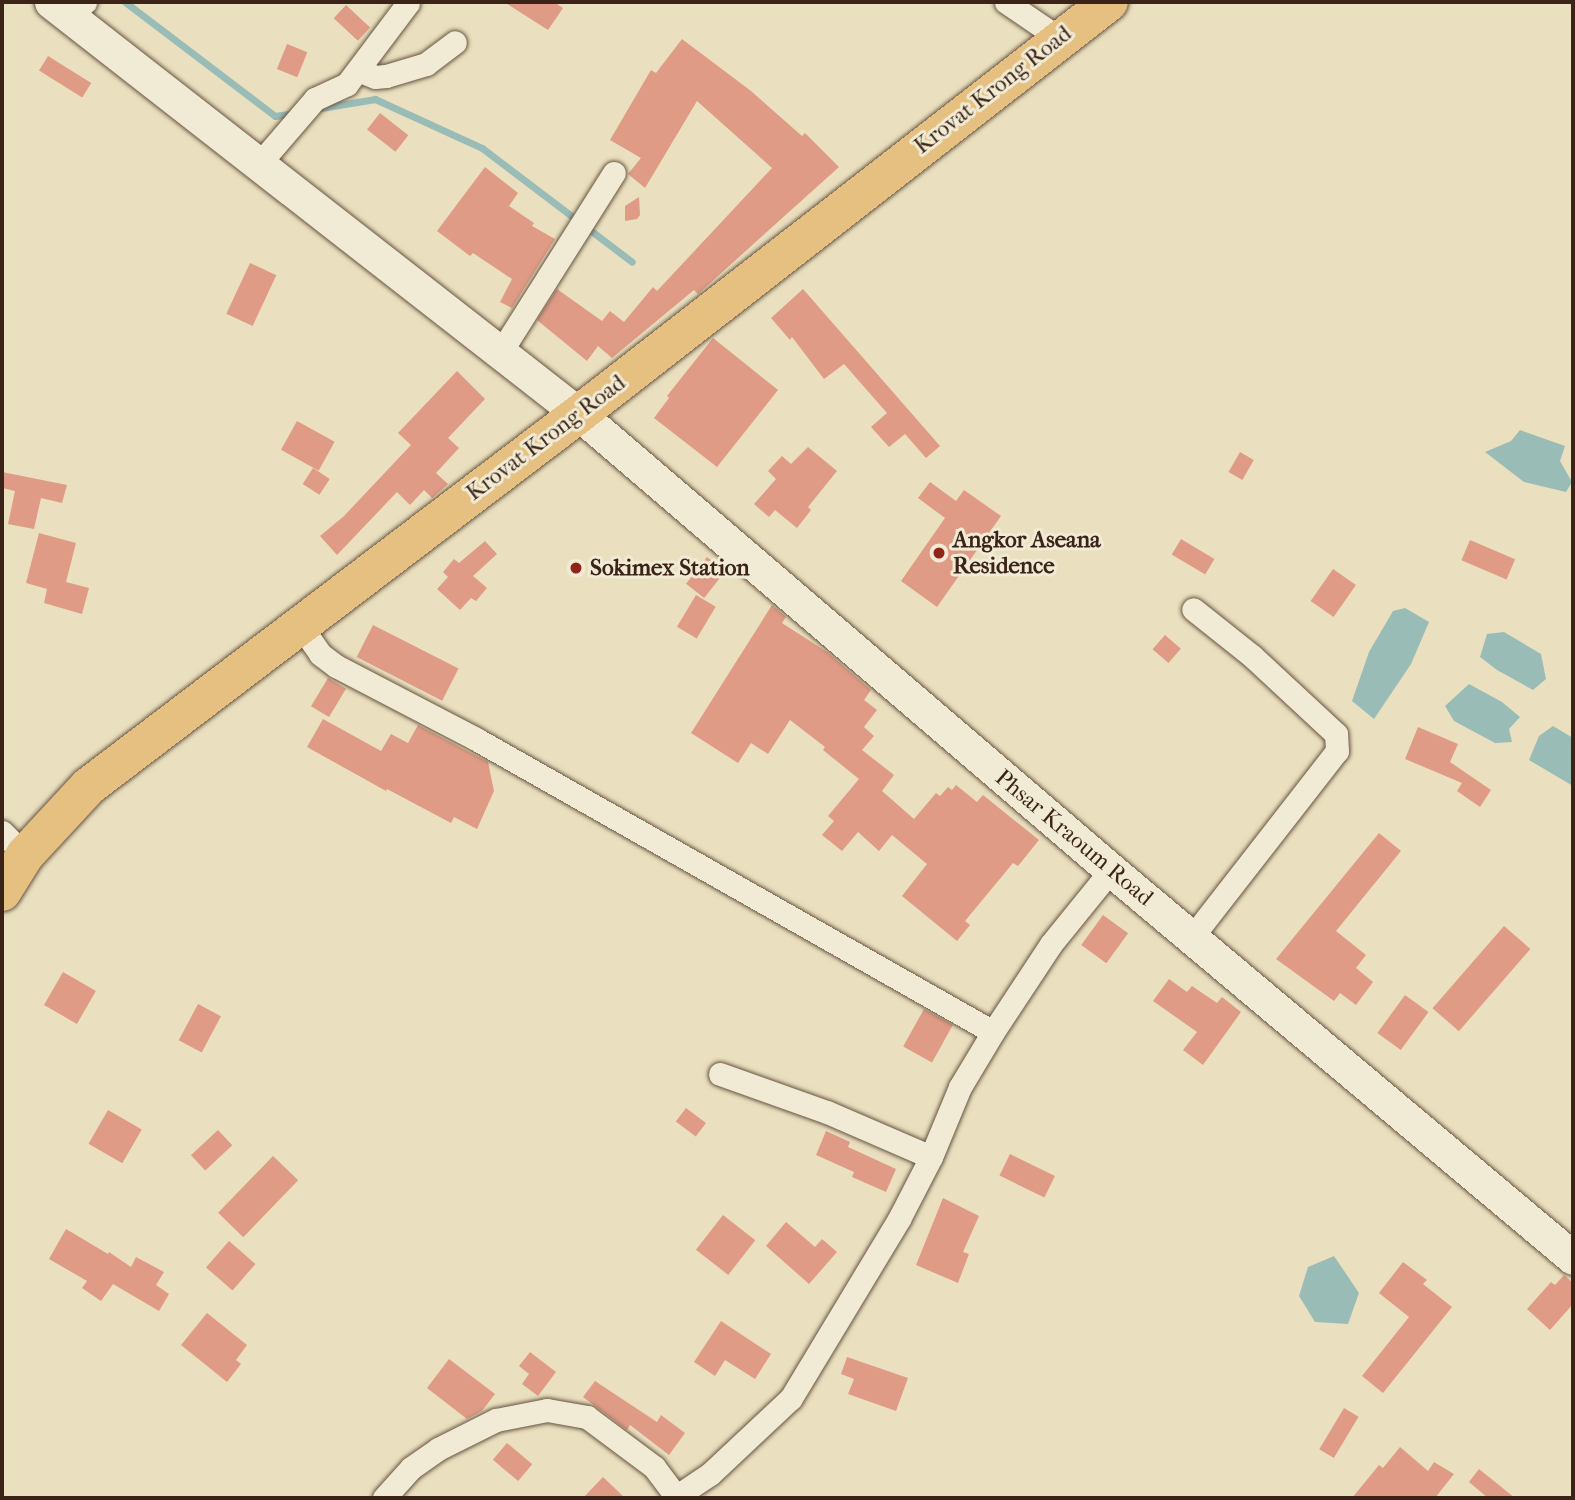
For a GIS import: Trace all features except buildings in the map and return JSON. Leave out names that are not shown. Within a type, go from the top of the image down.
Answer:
[{"type":"highway","name":"Krovat Krong Road","points":[[2,892],[13,843],[579,414],[1059,38],[1109,2]]},
{"type":"main road","name":"Phsar Kraoum Road","points":[[68,7],[258,164],[579,414],[1111,870],[1573,1258]]},
{"type":"street","points":[[1006,2],[1059,38]]},
{"type":"street","points":[[258,164],[301,113],[320,95],[347,84],[408,3]]},
{"type":"street","points":[[358,70],[375,77],[387,76],[426,64],[455,42]]},
{"type":"street","points":[[500,353],[614,173]]},
{"type":"street","points":[[1192,937],[1280,820],[1327,768],[1337,751],[1336,734],[1252,656],[1193,609]]},
{"type":"street","points":[[300,625],[320,654],[337,666],[476,739],[993,1032]]},
{"type":"street","points":[[384,1498],[411,1468],[438,1449],[496,1420],[547,1410],[587,1417],[654,1467],[675,1497],[710,1474],[791,1398],[862,1283],[931,1157],[960,1087],[993,1032],[1051,944],[1111,870]]},
{"type":"street","points":[[720,1074],[827,1112],[931,1157]]},
{"type":"water","points":[[1520,430],[1565,446],[1560,461],[1572,482],[1566,492],[1524,482],[1485,452],[1511,441]]},
{"type":"water","points":[[1405,608],[1429,622],[1411,664],[1374,719],[1352,701],[1369,652],[1393,611]]},
{"type":"water","points":[[1504,632],[1541,654],[1546,679],[1533,690],[1480,657],[1487,634]]},
{"type":"water","points":[[1469,684],[1502,702],[1520,717],[1509,729],[1512,742],[1495,743],[1454,721],[1445,706]]},
{"type":"water","points":[[1553,726],[1573,738],[1573,786],[1529,760],[1539,736]]},
{"type":"water","points":[[1334,1256],[1359,1293],[1348,1324],[1315,1322],[1299,1296],[1308,1267]]},
{"type":"waterway","points":[[125,2],[275,116],[293,113]]},
{"type":"waterway","points":[[315,109],[375,99],[482,148],[632,262]]},
{"type":"place","name":"Angkor Aseana Residence","points":[[939,553]]},
{"type":"place","name":"Sokimex Station","points":[[576,568]]}]
